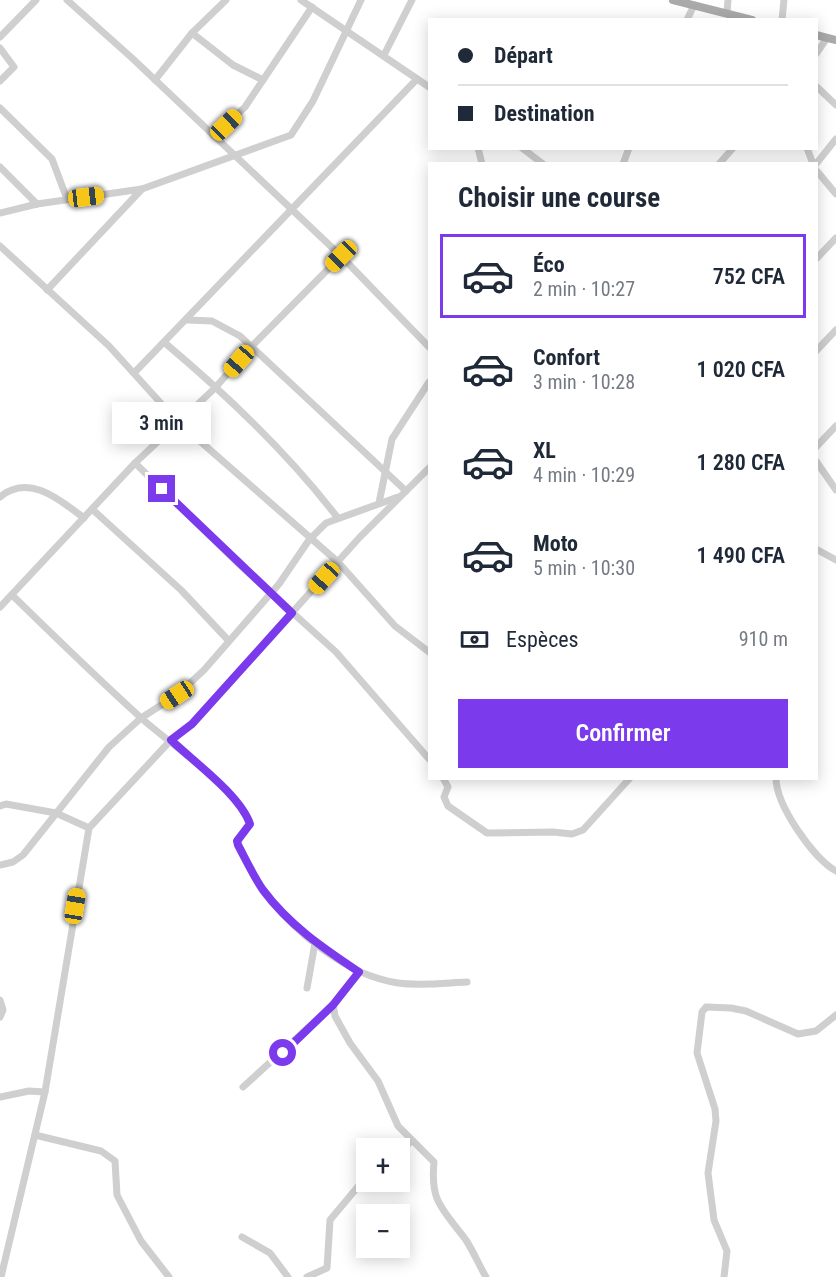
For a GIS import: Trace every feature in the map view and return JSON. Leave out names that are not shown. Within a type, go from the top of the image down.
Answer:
[{"type":"main road","points":[[676,0],[745,18]]},
{"type":"street","points":[[0,37],[36,0]]},
{"type":"street","points":[[67,0],[341,256],[428,346]]},
{"type":"street","points":[[155,80],[192,33],[226,0]]},
{"type":"street","points":[[301,0],[428,86]]},
{"type":"street","points":[[0,213],[37,204],[142,189],[232,155],[267,146],[291,135],[313,101],[361,0]]},
{"type":"street","points":[[384,55],[412,0]]},
{"type":"street","points":[[727,13],[729,0]]},
{"type":"street","points":[[782,18],[784,0]]},
{"type":"street","points":[[688,18],[694,5]]},
{"type":"street","points":[[214,136],[245,106],[286,42],[312,7]]},
{"type":"street","points":[[192,33],[233,65],[263,80]]},
{"type":"street","points":[[818,52],[832,39]]},
{"type":"street","points":[[0,48],[14,67],[0,81]]},
{"type":"street","points":[[134,373],[417,79]]},
{"type":"street","points":[[818,88],[836,105]]},
{"type":"street","points":[[0,108],[52,159],[67,199]]},
{"type":"street","points":[[816,162],[836,139]]},
{"type":"street","points":[[525,150],[540,162]]},
{"type":"street","points":[[721,162],[731,150]]},
{"type":"street","points":[[0,167],[37,204]]},
{"type":"street","points":[[818,172],[836,194]]},
{"type":"street","points":[[47,290],[142,189]]},
{"type":"street","points":[[818,257],[836,238]]},
{"type":"street","points":[[0,246],[109,346],[177,421],[309,540],[338,562],[395,626],[428,651]]},
{"type":"street","points":[[0,607],[135,463],[177,421],[215,388],[251,347],[341,256]]},
{"type":"street","points":[[187,320],[212,321],[226,326],[385,473],[403,494]]},
{"type":"street","points":[[818,345],[836,330]]},
{"type":"street","points":[[165,343],[298,468],[337,517]]},
{"type":"street","points":[[379,503],[392,439],[428,384]]},
{"type":"street","points":[[818,445],[836,426]]},
{"type":"street","points":[[135,463],[336,652],[428,758]]},
{"type":"street","points":[[818,464],[836,490]]},
{"type":"street","points":[[1,1277],[45,1092],[89,828],[171,740],[192,724],[338,562],[428,469]]},
{"type":"street","points":[[0,497],[20,487],[42,490],[84,518]]},
{"type":"street","points":[[0,865],[13,862],[24,855],[109,747],[141,718],[177,695],[197,677],[271,593],[309,540],[326,523],[403,494]]},
{"type":"street","points":[[93,510],[181,590],[228,640]]},
{"type":"street","points":[[818,550],[836,560]]},
{"type":"street","points":[[12,595],[141,718],[171,740],[235,800],[250,824],[237,841],[238,845],[263,889],[286,916],[315,943],[359,972],[398,983],[467,982]]},
{"type":"street","points":[[443,780],[448,787],[444,797],[448,806],[487,833],[572,834],[584,830],[628,780]]},
{"type":"street","points":[[776,780],[781,803],[810,846],[825,864],[836,871]]},
{"type":"street","points":[[0,806],[6,804],[56,813],[89,828]]},
{"type":"street","points":[[307,988],[315,943]]},
{"type":"street","points":[[243,1088],[333,1005],[359,972]]},
{"type":"street","points":[[0,1000],[3,1010],[0,1017]]},
{"type":"street","points":[[333,1005],[335,1016],[350,1043],[378,1081],[398,1126],[434,1162],[432,1186],[437,1201],[466,1241],[486,1277]]},
{"type":"street","points":[[724,1277],[727,1251],[714,1220],[708,1173],[716,1120],[715,1109],[697,1053],[702,1012],[706,1007],[746,1011],[798,1034],[816,1031],[836,1015]]},
{"type":"street","points":[[0,1097],[29,1091],[45,1092]]},
{"type":"street","points":[[35,1135],[101,1151],[115,1161],[117,1195],[141,1241],[170,1277]]},
{"type":"street","points":[[308,1277],[327,1268],[330,1220],[356,1190]]},
{"type":"street","points":[[242,1237],[270,1253],[279,1261],[287,1277]]},
{"type":"route","points":[[162,489],[292,613],[192,724],[171,740],[235,800],[248,818],[250,824],[237,841],[263,889],[286,916],[315,943],[359,972],[333,1005],[283,1053]]}]
